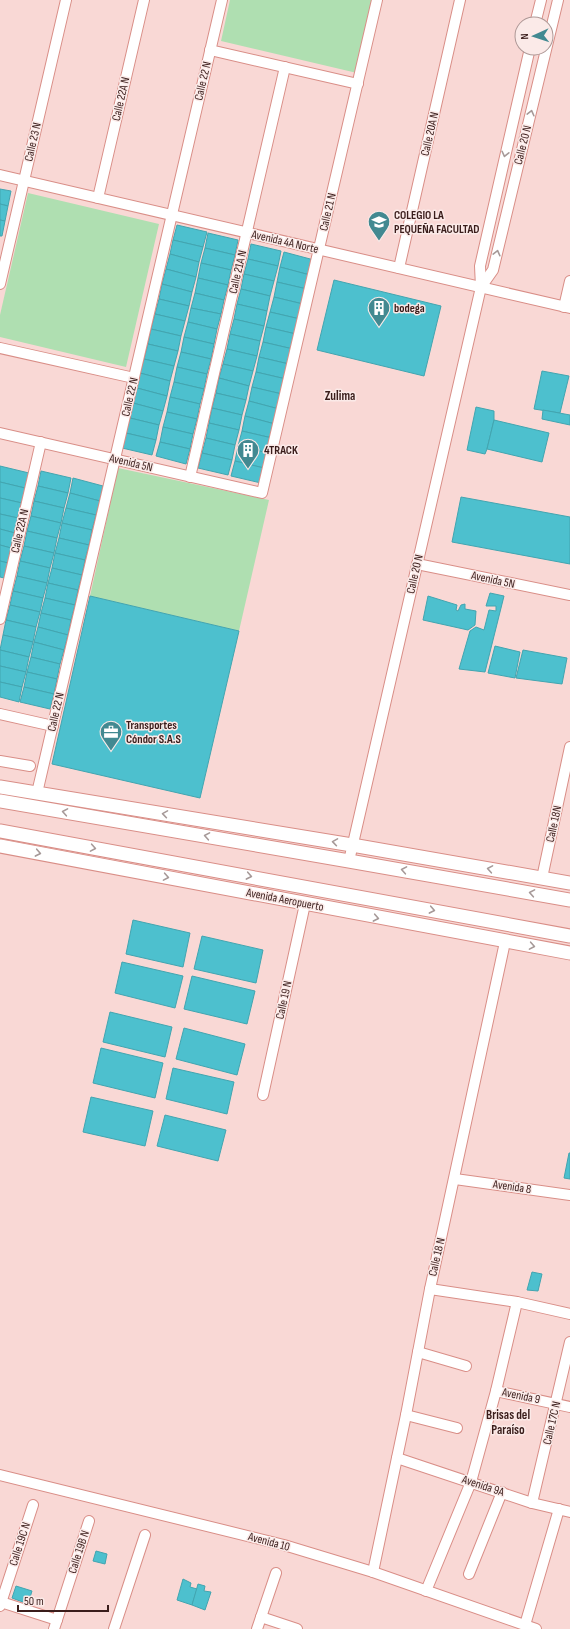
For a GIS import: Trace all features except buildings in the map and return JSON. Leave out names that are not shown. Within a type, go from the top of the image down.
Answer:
[{"type":"main road","points":[[0,787],[352,845],[570,883]]},
{"type":"main road","points":[[0,801],[349,860],[570,900]]},
{"type":"main road","points":[[227,840],[229,825]]},
{"type":"main road","name":"Avenida Aeropuerto","points":[[0,831],[570,936]]},
{"type":"main road","name":"Avenida Aeropuerto","points":[[0,846],[570,953]]},
{"type":"main road","points":[[204,884],[228,872]]},
{"type":"main road","points":[[357,914],[360,897]]},
{"type":"street","name":"Calle 23 N","points":[[0,284],[66,0]]},
{"type":"street","name":"Calle 22A N","points":[[98,198],[144,0]]},
{"type":"street","name":"Calle 22 N","points":[[37,793],[222,0]]},
{"type":"street","name":"Calle 21 N","points":[[262,493],[377,0]]},
{"type":"street","name":"Calle 20A N","points":[[399,268],[460,0]]},
{"type":"street","points":[[538,16],[541,0]]},
{"type":"street","name":"Calle 20 N","points":[[481,287],[493,270],[558,0]]},
{"type":"street","points":[[210,50],[358,84]]},
{"type":"street","name":"Calle 20 N","points":[[349,860],[481,287],[480,266],[528,56]]},
{"type":"street","name":"Calle 21A N","points":[[190,477],[285,67]]},
{"type":"street","name":"Avenida 4A Norte","points":[[0,175],[567,307]]},
{"type":"street","points":[[567,307],[570,281]]},
{"type":"street","points":[[0,348],[134,378]]},
{"type":"street","name":"Avenida 5N","points":[[0,433],[262,493]]},
{"type":"street","name":"Calle 22A N","points":[[0,619],[41,442]]},
{"type":"street","name":"Avenida 5N","points":[[417,564],[570,596]]},
{"type":"street","points":[[0,714],[53,726]]},
{"type":"street","name":"Calle 18N","points":[[542,878],[570,747]]},
{"type":"street","points":[[0,761],[30,766]]},
{"type":"street","name":"Calle 19 N","points":[[263,1095],[304,904]]},
{"type":"street","name":"Calle 18 N","points":[[373,1572],[398,1458],[430,1289],[506,942]]},
{"type":"street","name":"Avenida 8","points":[[455,1179],[570,1195]]},
{"type":"street","points":[[430,1289],[517,1302],[570,1314]]},
{"type":"street","points":[[426,1591],[471,1482],[496,1390],[517,1302]]},
{"type":"street","name":"Calle 17C N","points":[[532,1503],[570,1342]]},
{"type":"street","points":[[418,1352],[466,1366]]},
{"type":"street","name":"Avenida 9","points":[[496,1390],[570,1406]]},
{"type":"street","points":[[406,1415],[457,1428]]},
{"type":"street","name":"Avenida 9A","points":[[398,1458],[532,1503],[570,1512]]},
{"type":"street","name":"Avenida 10","points":[[0,1475],[284,1545],[373,1572],[532,1628]]},
{"type":"street","points":[[469,1574],[502,1492]]},
{"type":"street","name":"Calle 19C N","points":[[1,1604],[33,1505]]},
{"type":"street","points":[[532,1628],[559,1509]]},
{"type":"street","name":"Calle 19B N","points":[[55,1624],[88,1521]]},
{"type":"street","points":[[114,1629],[145,1535]]},
{"type":"street","points":[[257,1629],[276,1573]]},
{"type":"street","points":[[1,1604],[55,1624]]},
{"type":"street","points":[[261,1617],[297,1629]]},
{"type":"green space","points":[[230,0],[373,0],[357,73],[221,41]]},
{"type":"green space","points":[[28,193],[159,224],[126,367],[0,337],[0,315]]},
{"type":"green space","points":[[118,468],[269,500],[239,631],[90,596]]},
{"type":"place","name":"COLEGIO LA PEQUEÑA FACULTAD","points":[[379,242]]},
{"type":"place","name":"bodega","points":[[379,328]]},
{"type":"place","name":"4TRACK","points":[[248,470]]},
{"type":"place","name":"Transportes Cóndor S.A.S","points":[[111,752]]},
{"type":"district","name":"Zulima","points":[[340,396]]},
{"type":"district","name":"Brisas del Paraíso","points":[[508,1422]]}]
